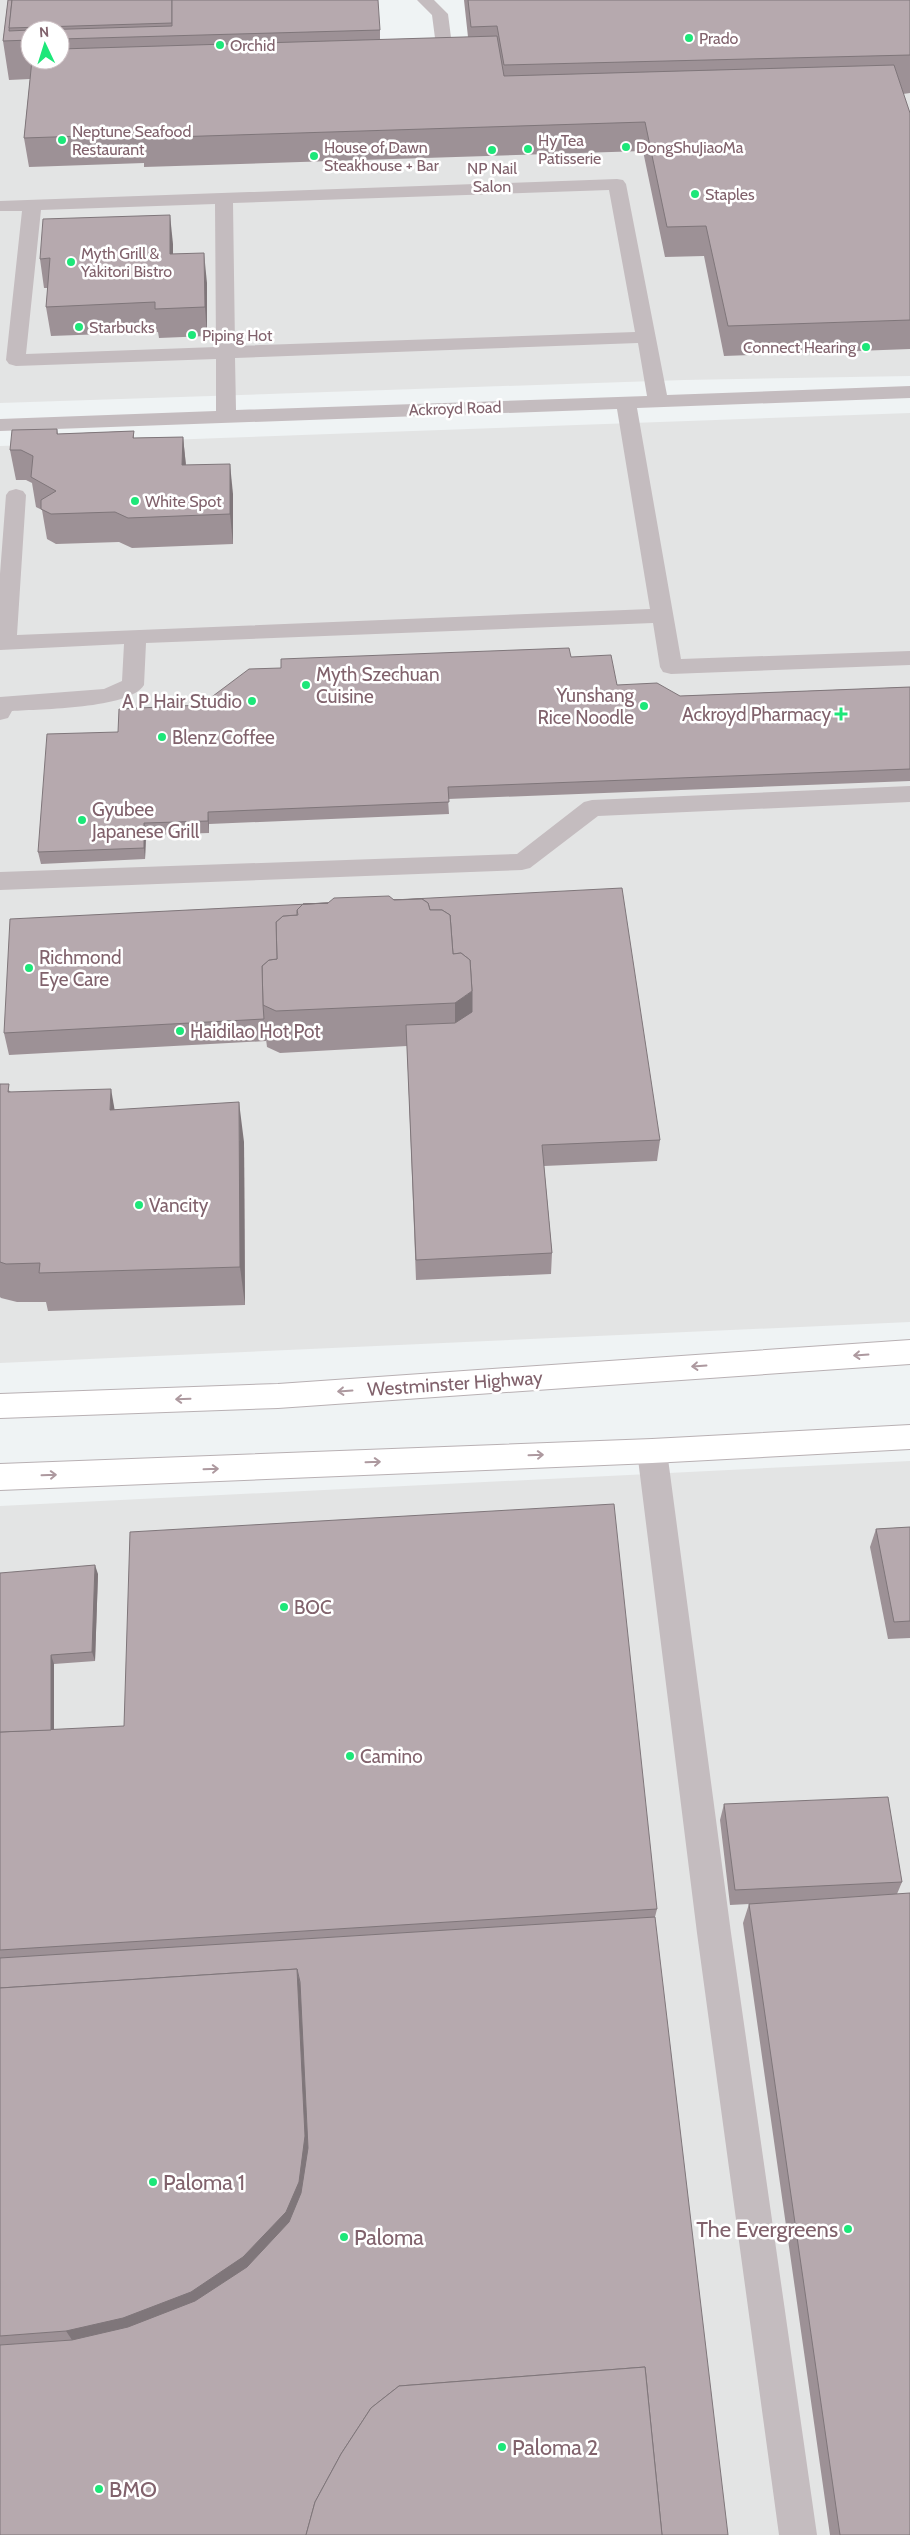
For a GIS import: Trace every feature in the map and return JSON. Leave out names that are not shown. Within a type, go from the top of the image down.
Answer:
[{"type":"main road","name":"Westminster Highway","points":[[0,1406],[278,1396],[910,1352]]},
{"type":"main road","points":[[0,1477],[652,1451],[910,1437]]},
{"type":"street","points":[[425,0],[440,14],[446,62]]},
{"type":"street","points":[[0,206],[617,184],[658,400]]},
{"type":"street","points":[[224,198],[226,416]]},
{"type":"street","points":[[32,205],[16,360],[646,338]]},
{"type":"street","name":"Ackroyd Road","points":[[0,425],[910,392]]},
{"type":"street","points":[[626,402],[671,667],[910,658]]},
{"type":"street","points":[[16,496],[3,643],[662,616]]},
{"type":"street","points":[[0,713],[1,704],[108,696],[133,685],[136,637]]},
{"type":"street","points":[[0,881],[522,862],[592,808],[910,794]]},
{"type":"street","points":[[652,1451],[714,1933],[798,2535]]},
{"type":"shaded area","points":[[0,0],[44,0],[35,20],[20,20],[20,70],[70,70],[70,62],[910,93],[910,376],[684,380],[0,403]]},
{"type":"shaded area","points":[[910,413],[910,1322],[0,1363],[0,446]]},
{"type":"shaded area","points":[[910,1461],[910,2535],[0,2535],[0,1506]]},
{"type":"building","points":[[8,0],[12,0],[9,31],[20,30],[20,40],[3,41]]},
{"type":"building","points":[[12,0],[172,0],[172,23],[70,26],[70,20],[20,20],[20,28],[9,28]]},
{"type":"building","points":[[172,0],[378,0],[380,30],[70,39],[70,29],[172,26]]},
{"type":"building","points":[[468,0],[910,0],[910,55],[504,65],[497,26],[471,27]]},
{"type":"building","points":[[497,36],[504,76],[894,65],[910,113],[910,320],[728,326],[706,226],[667,227],[645,122],[141,138],[141,134],[24,138],[31,70],[70,70],[70,49]]},
{"type":"building","points":[[170,215],[170,254],[204,253],[205,307],[155,309],[155,302],[46,307],[50,258],[40,259],[43,219]]},
{"type":"building","points":[[57,429],[57,434],[134,431],[133,438],[183,437],[182,465],[230,464],[230,514],[128,518],[115,512],[51,514],[41,509],[41,500],[56,491],[31,477],[33,456],[21,450],[10,450],[12,430]]},
{"type":"building","points":[[569,648],[571,657],[611,655],[617,685],[657,683],[680,696],[910,687],[910,769],[448,787],[449,802],[208,812],[208,821],[144,823],[144,848],[38,852],[47,734],[118,732],[119,709],[201,705],[249,669],[281,668],[281,659]]},
{"type":"building","points":[[622,888],[660,1140],[542,1145],[552,1253],[416,1260],[406,1025],[455,1023],[472,1012],[472,991],[470,960],[461,953],[453,954],[450,915],[442,910],[430,910],[428,903],[422,899],[393,900]]},
{"type":"building","points":[[389,896],[394,900],[422,899],[428,903],[430,910],[442,910],[450,915],[453,954],[461,953],[470,960],[472,991],[455,1003],[276,1011],[263,1005],[262,966],[269,960],[277,959],[276,922],[283,916],[298,915],[297,910],[303,904],[328,903],[334,898]]},
{"type":"building","points":[[303,904],[297,910],[297,915],[283,916],[276,922],[277,959],[269,960],[262,966],[264,1019],[4,1033],[10,919]]},
{"type":"building","points":[[0,1084],[9,1084],[8,1092],[111,1089],[110,1110],[239,1102],[240,1267],[39,1273],[40,1263],[6,1264],[0,1262]]},
{"type":"building","name":"Camino","points":[[614,1504],[657,1909],[0,1950],[0,1732],[124,1726],[130,1532]]},
{"type":"building","points":[[910,1527],[910,1621],[894,1622],[876,1529]]},
{"type":"building","points":[[95,1565],[92,1652],[51,1655],[51,1730],[0,1732],[0,1573]]},
{"type":"building","points":[[888,1797],[902,1882],[735,1890],[724,1804]]},
{"type":"building","name":"The Evergreens","points":[[910,1893],[910,2535],[840,2535],[749,1904]]},
{"type":"building","name":"Paloma","points":[[655,1917],[728,2535],[662,2535],[645,2367],[399,2386],[371,2408],[341,2454],[315,2502],[306,2535],[0,2535],[0,2345],[72,2340],[128,2327],[195,2301],[247,2267],[289,2222],[301,2193],[308,2148],[300,1982],[297,1969],[0,1988],[0,1958]]},
{"type":"building","name":"Paloma 1","points":[[297,1969],[305,2136],[299,2182],[286,2212],[243,2257],[191,2292],[123,2318],[66,2331],[0,2336],[0,1988]]},
{"type":"building","name":"Paloma 2","points":[[645,2367],[662,2535],[306,2535],[315,2502],[341,2454],[371,2408],[399,2386]]},
{"type":"place","name":"Prado","points":[[689,38]]},
{"type":"place","name":"Orchid","points":[[220,45]]},
{"type":"place","name":"Neptune Seafood Restaurant","points":[[62,140]]},
{"type":"place","name":"DongShuJiaoMa","points":[[626,147]]},
{"type":"place","name":"Hy Tea Patisserie","points":[[528,149]]},
{"type":"place","name":"NP Nail Salon","points":[[492,150]]},
{"type":"place","name":"House of Dawn Steakhouse + Bar","points":[[314,156]]},
{"type":"place","name":"Staples","points":[[695,194]]},
{"type":"place","name":"Myth Grill & Yakitori Bistro","points":[[71,262]]},
{"type":"place","name":"Starbucks","points":[[79,327]]},
{"type":"place","name":"Piping Hot","points":[[192,335]]},
{"type":"place","name":"Connect Hearing","points":[[866,347]]},
{"type":"place","name":"White Spot","points":[[135,501]]},
{"type":"place","name":"Myth Szechuan Cuisine","points":[[306,685]]},
{"type":"place","name":"A P Hair Studio","points":[[252,701]]},
{"type":"place","name":"Yunshang Rice Noodle","points":[[644,706]]},
{"type":"place","name":"Ackroyd Pharmacy","points":[[841,714]]},
{"type":"place","name":"Blenz Coffee","points":[[162,737]]},
{"type":"place","name":"Gyubee Japanese Grill","points":[[82,820]]},
{"type":"place","name":"Richmond Eye Care","points":[[29,968]]},
{"type":"place","name":"Haidilao Hot Pot","points":[[180,1031]]},
{"type":"place","name":"Vancity","points":[[139,1205]]},
{"type":"place","name":"BOC","points":[[284,1607]]},
{"type":"place","name":"Camino","points":[[350,1756]]},
{"type":"place","name":"Paloma 1","points":[[153,2182]]},
{"type":"place","name":"The Evergreens","points":[[848,2229]]},
{"type":"place","name":"Paloma","points":[[344,2237]]},
{"type":"place","name":"Paloma 2","points":[[502,2447]]},
{"type":"place","name":"BMO","points":[[99,2489]]}]
